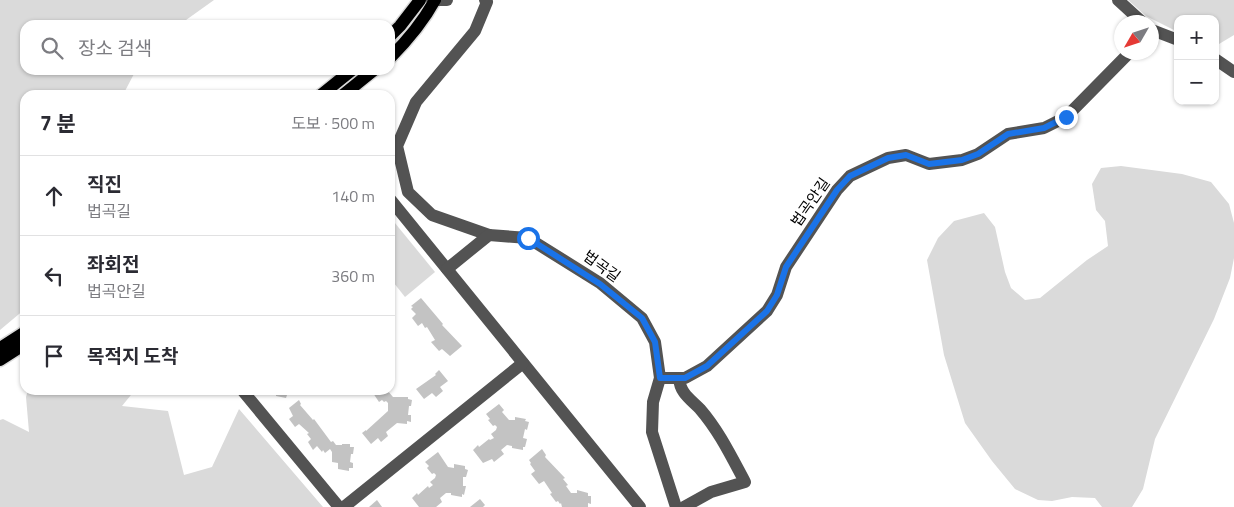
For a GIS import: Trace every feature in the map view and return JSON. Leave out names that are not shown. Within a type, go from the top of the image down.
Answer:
[{"type":"main road","points":[[395,31],[420,0]]},
{"type":"main road","points":[[395,53],[414,33],[437,0]]},
{"type":"main road","points":[[327,90],[346,75]]},
{"type":"main road","points":[[349,90],[368,75]]},
{"type":"main road","points":[[0,348],[20,335]]},
{"type":"main road","points":[[0,360],[20,347]]},
{"type":"street","name":"법곡길","points":[[486,0],[487,2],[475,31],[416,102],[398,146],[408,192],[432,215],[489,235],[528,238],[600,284],[642,318],[655,342],[660,378],[652,402],[652,432],[676,507]]},
{"type":"street","points":[[1118,0],[1134,15]]},
{"type":"street","points":[[1159,33],[1174,38]]},
{"type":"street","name":"법곡안길","points":[[660,378],[685,378],[707,366],[767,311],[777,295],[786,267],[837,190],[850,176],[888,158],[897,156],[906,155],[929,164],[962,160],[978,154],[1008,134],[1044,128],[1066,117],[1122,60]]},
{"type":"street","points":[[1216,60],[1234,72]]},
{"type":"street","points":[[395,205],[640,507]]},
{"type":"street","points":[[448,269],[489,235]]},
{"type":"street","points":[[344,507],[523,363]]},
{"type":"street","points":[[680,378],[680,385],[687,398],[717,429],[745,482],[711,492],[684,507]]},
{"type":"street","points":[[246,395],[339,507]]},
{"type":"shaded area","points":[[0,0],[214,0],[186,20],[20,20],[20,75],[133,75],[126,90],[20,90],[20,313],[0,330]]},
{"type":"shaded area","points":[[1128,0],[1234,0],[1234,35],[1219,44],[1219,15],[1174,15],[1174,30],[1159,22],[1159,15],[1145,15]]},
{"type":"shaded area","points":[[1121,166],[1182,174],[1211,182],[1229,204],[1234,223],[1234,258],[1230,278],[1214,319],[1155,439],[1143,489],[1132,507],[1102,507],[1095,498],[1072,497],[1052,501],[1038,500],[1015,489],[965,423],[944,355],[927,260],[938,238],[954,221],[984,213],[995,227],[1005,272],[1011,288],[1025,300],[1040,298],[1087,260],[1108,246],[1105,221],[1096,210],[1092,184],[1101,168]]},
{"type":"shaded area","points":[[395,223],[435,272],[405,297],[395,284]]},
{"type":"shaded area","points":[[27,395],[131,395],[122,406],[168,411],[184,475],[212,467],[239,409],[323,507],[0,507],[0,420],[3,419],[29,432]]},
{"type":"building","points":[[421,298],[442,325],[462,346],[450,356],[442,349],[439,351],[431,342],[435,340],[427,327],[425,328],[422,323],[418,326],[412,318],[416,314],[411,309],[413,307],[411,306]]},
{"type":"building","points":[[439,370],[448,381],[440,387],[443,391],[436,397],[432,393],[424,399],[416,389],[436,375]]},
{"type":"building","points":[[276,395],[287,395],[286,398]]},
{"type":"building","points":[[374,395],[408,397],[408,399],[412,400],[408,415],[411,415],[411,422],[407,421],[407,424],[397,423],[386,432],[388,436],[381,442],[378,438],[371,444],[362,433],[388,411],[388,403],[386,401],[382,400],[379,402]]},
{"type":"building","points":[[299,400],[300,405],[314,419],[331,442],[333,441],[336,445],[350,444],[350,447],[354,447],[350,462],[353,463],[353,468],[349,468],[349,471],[338,469],[338,463],[332,462],[332,452],[330,449],[325,453],[317,446],[313,450],[308,442],[311,439],[307,434],[309,433],[299,424],[295,427],[289,419],[293,416],[289,408]]},
{"type":"building","points":[[499,404],[504,410],[502,412],[509,420],[515,420],[515,417],[526,419],[525,421],[529,422],[523,438],[527,439],[525,447],[523,447],[523,450],[507,445],[501,450],[504,454],[494,462],[492,459],[483,463],[473,450],[478,445],[479,447],[489,439],[494,438],[491,434],[497,427],[493,426],[486,414]]},
{"type":"building","points":[[542,449],[546,455],[545,457],[565,478],[563,479],[571,493],[577,493],[577,490],[588,493],[588,496],[591,496],[591,504],[588,503],[588,507],[562,507],[561,503],[556,502],[550,494],[552,493],[544,481],[539,484],[531,474],[535,471],[529,460]]},
{"type":"building","points":[[438,452],[448,467],[454,468],[454,464],[465,466],[465,469],[468,470],[466,477],[463,477],[463,486],[466,486],[464,495],[462,494],[462,497],[446,493],[440,498],[442,502],[436,507],[419,507],[412,498],[428,486],[429,488],[433,485],[430,482],[436,475],[432,474],[425,462]]},
{"type":"building","points":[[480,499],[485,505],[483,507],[470,507]]},
{"type":"building","points":[[377,500],[382,507],[369,507]]},
{"type":"route","points":[[528,238],[564,259],[600,284],[642,318],[655,342],[660,378],[685,378],[707,366],[767,311],[777,295],[786,267],[837,190],[850,176],[888,158],[906,155],[929,164],[962,160],[978,154],[1008,134],[1044,128],[1066,117]]}]
